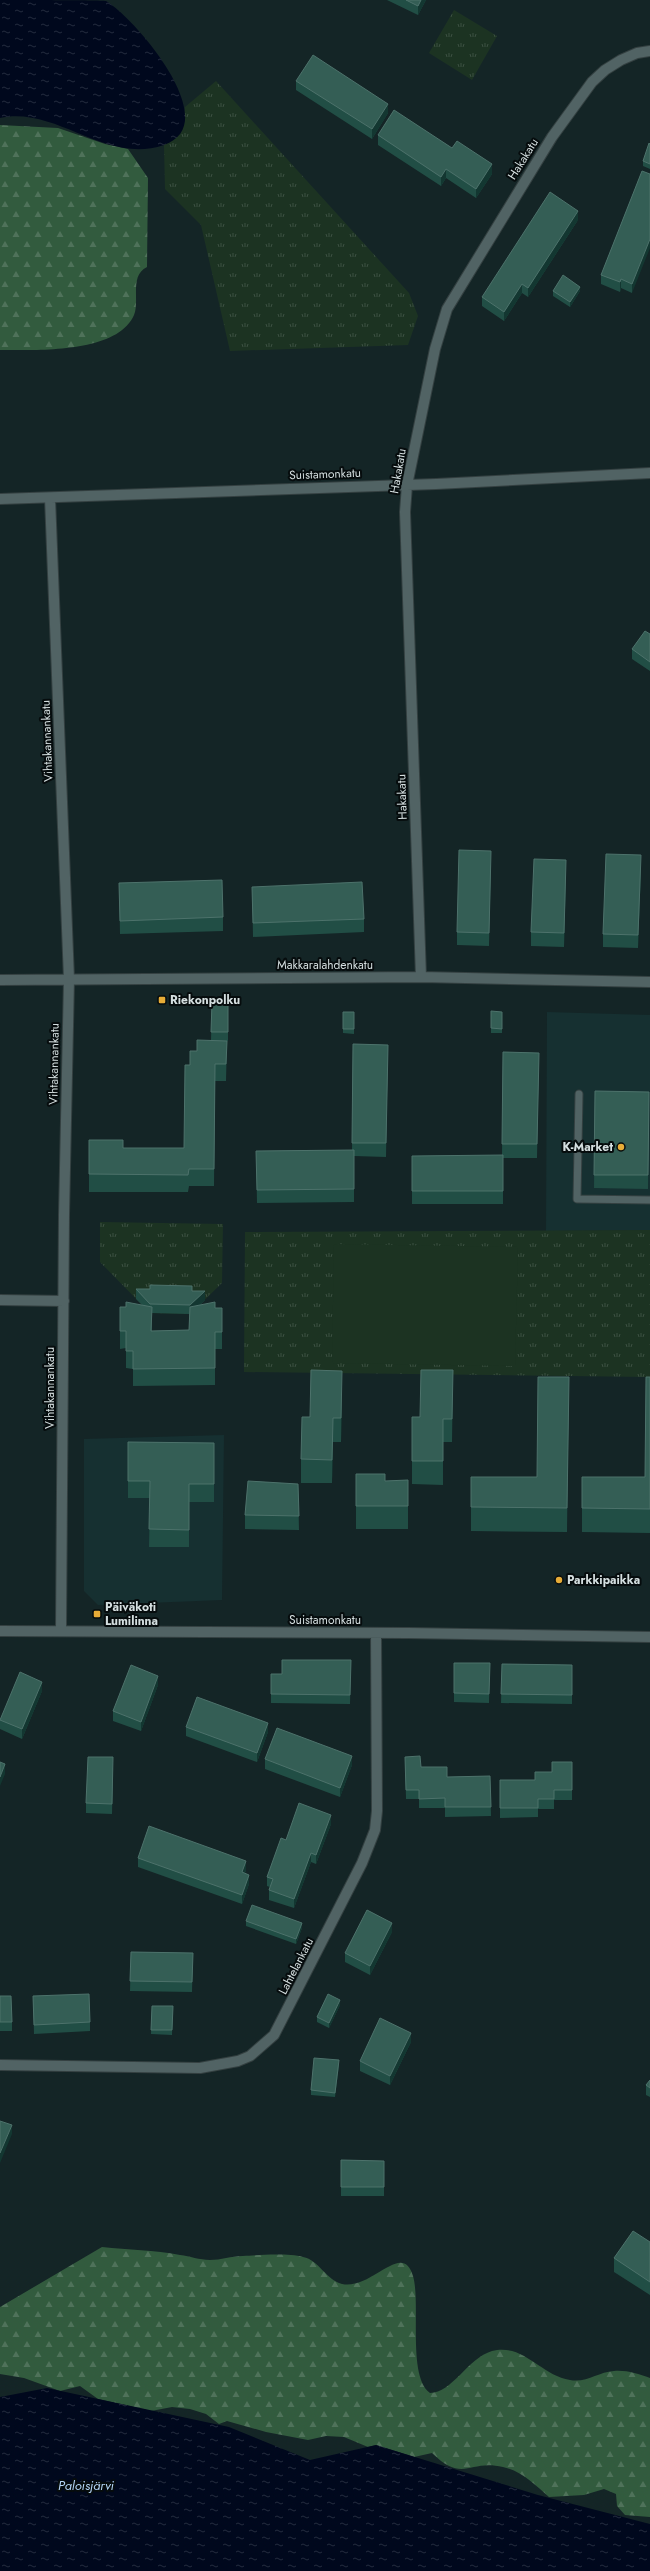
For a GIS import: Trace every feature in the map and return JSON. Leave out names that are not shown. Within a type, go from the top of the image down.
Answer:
[{"type":"street","name":"Hakakatu","points":[[421,977],[405,512],[407,485],[435,350],[447,309],[462,282],[552,137],[592,82],[605,70],[621,60],[637,53],[650,51]]},
{"type":"street","name":"Suistamonkatu","points":[[0,499],[407,485],[650,473]]},
{"type":"street","name":"Vihtakannankatu","points":[[50,498],[69,979],[61,1632]]},
{"type":"street","name":"Makkaralahdenkatu","points":[[0,980],[421,977],[650,982]]},
{"type":"street","points":[[0,1300],[64,1301]]},
{"type":"street","name":"Suistamonkatu","points":[[0,1631],[376,1633],[650,1637]]},
{"type":"street","name":"Lahtelankatu","points":[[0,2066],[200,2068],[238,2061],[250,2056],[274,2035],[362,1863],[374,1830],[377,1811],[376,1633]]},
{"type":"lane","points":[[579,1094],[577,1199],[650,1200]]},
{"type":"shaded area","points":[[547,1012],[650,1015],[650,1230],[546,1231]]},
{"type":"shaded area","points":[[224,1435],[222,1600],[98,1605],[84,1591],[84,1439]]},
{"type":"green space","points":[[454,10],[497,36],[472,80],[429,53]]},
{"type":"green space","points":[[216,81],[409,293],[418,316],[408,345],[230,351],[201,225],[165,189],[164,145],[178,133],[182,125],[185,107]]},
{"type":"green space","points":[[0,125],[58,128],[105,144],[128,149],[148,178],[147,267],[138,276],[136,289],[136,309],[134,315],[125,328],[111,337],[74,347],[33,350],[0,350]]},
{"type":"green space","points":[[100,1222],[223,1224],[222,1283],[190,1314],[150,1313],[100,1262]]},
{"type":"green space","points":[[650,1230],[650,1377],[244,1372],[245,1232]]},
{"type":"green space","points":[[334,1244],[518,1247],[515,1366],[332,1363]]},
{"type":"green space","points":[[102,2247],[160,2252],[206,2260],[257,2255],[297,2256],[314,2262],[331,2279],[342,2284],[354,2284],[365,2280],[394,2264],[402,2263],[408,2266],[413,2276],[416,2303],[416,2339],[419,2372],[423,2384],[430,2393],[438,2391],[453,2382],[483,2355],[492,2351],[503,2350],[513,2351],[523,2355],[559,2377],[570,2380],[582,2380],[603,2373],[619,2371],[650,2378],[650,2517],[625,2515],[617,2506],[616,2494],[604,2489],[584,2495],[549,2497],[522,2475],[503,2467],[491,2465],[459,2469],[443,2462],[432,2453],[414,2457],[376,2445],[368,2447],[344,2437],[326,2436],[308,2440],[266,2432],[227,2421],[219,2424],[206,2414],[190,2409],[172,2407],[151,2411],[98,2399],[80,2386],[60,2391],[24,2378],[0,2374],[0,2307]]},
{"type":"water","points":[[0,0],[106,1],[119,11],[136,28],[153,48],[169,72],[181,95],[185,116],[180,133],[164,145],[142,149],[122,148],[41,120],[21,117],[0,118]]},
{"type":"water","name":"Paloisjärvi","points":[[47,2388],[229,2427],[310,2460],[376,2445],[538,2495],[650,2524],[650,2571],[0,2571],[0,2397]]},
{"type":"building","points":[[406,0],[421,0],[418,6]]},
{"type":"building","points":[[313,55],[388,104],[372,129],[296,81]]},
{"type":"building","points":[[394,110],[452,148],[457,141],[492,164],[476,189],[446,169],[441,177],[378,135]]},
{"type":"building","points":[[649,143],[650,144],[650,164],[643,161]]},
{"type":"building","points":[[642,171],[650,174],[650,239],[632,284],[621,279],[620,282],[601,275]]},
{"type":"building","points":[[550,192],[578,211],[528,288],[522,284],[504,312],[482,297]]},
{"type":"building","points":[[563,275],[580,287],[570,302],[553,291]]},
{"type":"building","points":[[645,631],[650,634],[650,662],[632,649]]},
{"type":"building","points":[[459,850],[491,851],[489,933],[457,932]]},
{"type":"building","points":[[606,854],[641,855],[638,935],[603,934]]},
{"type":"building","points":[[534,859],[566,860],[564,933],[531,932]]},
{"type":"building","points":[[222,880],[223,917],[120,921],[119,883]]},
{"type":"building","points":[[362,882],[364,919],[253,923],[252,887]]},
{"type":"building","points":[[212,1003],[228,1003],[228,1032],[211,1032]]},
{"type":"building","points":[[491,1011],[502,1012],[502,1029],[491,1028]]},
{"type":"building","points":[[343,1012],[354,1012],[354,1029],[343,1029]]},
{"type":"building","points":[[197,1040],[227,1041],[226,1064],[215,1064],[214,1169],[189,1169],[188,1175],[89,1174],[89,1140],[123,1140],[123,1148],[184,1148],[185,1065],[190,1065],[190,1051],[197,1051]]},
{"type":"building","points":[[353,1044],[388,1045],[386,1143],[352,1143]]},
{"type":"building","points":[[503,1052],[539,1053],[537,1144],[502,1144]]},
{"type":"building","name":"K-Market","points":[[595,1091],[649,1092],[648,1175],[594,1175]]},
{"type":"building","points":[[354,1150],[354,1189],[257,1190],[256,1151]]},
{"type":"building","points":[[503,1155],[503,1191],[412,1191],[412,1156]]},
{"type":"building","points":[[150,1285],[192,1286],[192,1291],[205,1291],[190,1305],[150,1304],[136,1289],[150,1289]]},
{"type":"building","points":[[126,1302],[152,1307],[151,1331],[189,1330],[190,1307],[215,1302],[215,1308],[222,1308],[222,1332],[215,1332],[215,1368],[133,1369],[133,1351],[126,1351],[126,1331],[120,1331],[120,1307],[126,1307]]},
{"type":"building","points":[[311,1370],[342,1371],[341,1418],[333,1418],[332,1460],[301,1459],[302,1417],[310,1417]]},
{"type":"building","points":[[421,1370],[453,1370],[452,1419],[443,1419],[443,1461],[412,1461],[412,1417],[420,1417]]},
{"type":"building","points":[[538,1377],[569,1377],[567,1508],[471,1507],[471,1477],[537,1477]]},
{"type":"building","points":[[646,1377],[650,1377],[650,1509],[582,1508],[582,1477],[645,1477]]},
{"type":"building","points":[[128,1442],[214,1443],[214,1484],[189,1484],[189,1530],[149,1529],[150,1481],[128,1481]]},
{"type":"building","points":[[356,1474],[385,1474],[385,1481],[408,1480],[408,1506],[356,1506]]},
{"type":"building","points":[[248,1481],[298,1484],[299,1516],[245,1515]]},
{"type":"building","points":[[282,1660],[351,1660],[350,1695],[271,1694],[271,1674],[282,1674]]},
{"type":"building","points":[[454,1663],[490,1663],[489,1694],[454,1693]]},
{"type":"building","points":[[502,1664],[572,1665],[572,1695],[501,1694]]},
{"type":"building","points":[[131,1665],[158,1676],[141,1722],[113,1711]]},
{"type":"building","points":[[20,1672],[42,1682],[22,1729],[0,1720]]},
{"type":"building","points":[[197,1697],[268,1723],[257,1753],[186,1727]]},
{"type":"building","points":[[277,1728],[352,1756],[340,1788],[265,1759]]},
{"type":"building","points":[[420,1756],[421,1767],[447,1767],[447,1777],[490,1776],[491,1807],[445,1807],[445,1798],[419,1799],[419,1790],[406,1790],[405,1757]]},
{"type":"building","points":[[88,1757],[113,1757],[112,1804],[86,1803]]},
{"type":"building","points":[[0,1762],[5,1764],[0,1777]]},
{"type":"building","points":[[552,1762],[572,1762],[572,1790],[554,1790],[554,1799],[538,1799],[538,1808],[500,1808],[500,1780],[535,1780],[535,1772],[552,1772]]},
{"type":"building","points":[[299,1803],[331,1815],[316,1855],[311,1853],[294,1899],[269,1890],[273,1879],[267,1877],[281,1838],[286,1840]]},
{"type":"building","points":[[149,1826],[246,1861],[242,1872],[249,1875],[242,1895],[138,1858]]},
{"type":"building","points":[[252,1905],[302,1923],[296,1939],[246,1921]]},
{"type":"building","points":[[367,1910],[392,1923],[370,1966],[345,1953]]},
{"type":"building","points":[[131,1952],[193,1953],[192,1982],[130,1981]]},
{"type":"building","points":[[89,1994],[90,2022],[34,2025],[33,1996]]},
{"type":"building","points":[[328,1994],[340,2000],[329,2023],[317,2017]]},
{"type":"building","points":[[0,1996],[11,1996],[12,2022],[0,2022]]},
{"type":"building","points":[[152,2006],[173,2006],[172,2030],[151,2030]]},
{"type":"building","points":[[380,2018],[411,2033],[390,2076],[360,2061]]},
{"type":"building","points":[[314,2058],[339,2060],[335,2093],[311,2090]]},
{"type":"building","points":[[650,2080],[650,2088],[646,2085]]},
{"type":"building","points":[[0,2121],[12,2125],[0,2153]]},
{"type":"building","points":[[341,2160],[384,2161],[384,2187],[341,2187]]},
{"type":"building","points":[[633,2231],[650,2242],[650,2282],[614,2258]]},
{"type":"place","name":"Riekonpolku","points":[[162,1000]]},
{"type":"place","name":"K-Market","points":[[621,1147]]},
{"type":"place","name":"Parkkipaikka","points":[[559,1580]]},
{"type":"place","name":"Päiväkoti Lumilinna","points":[[97,1614]]}]
